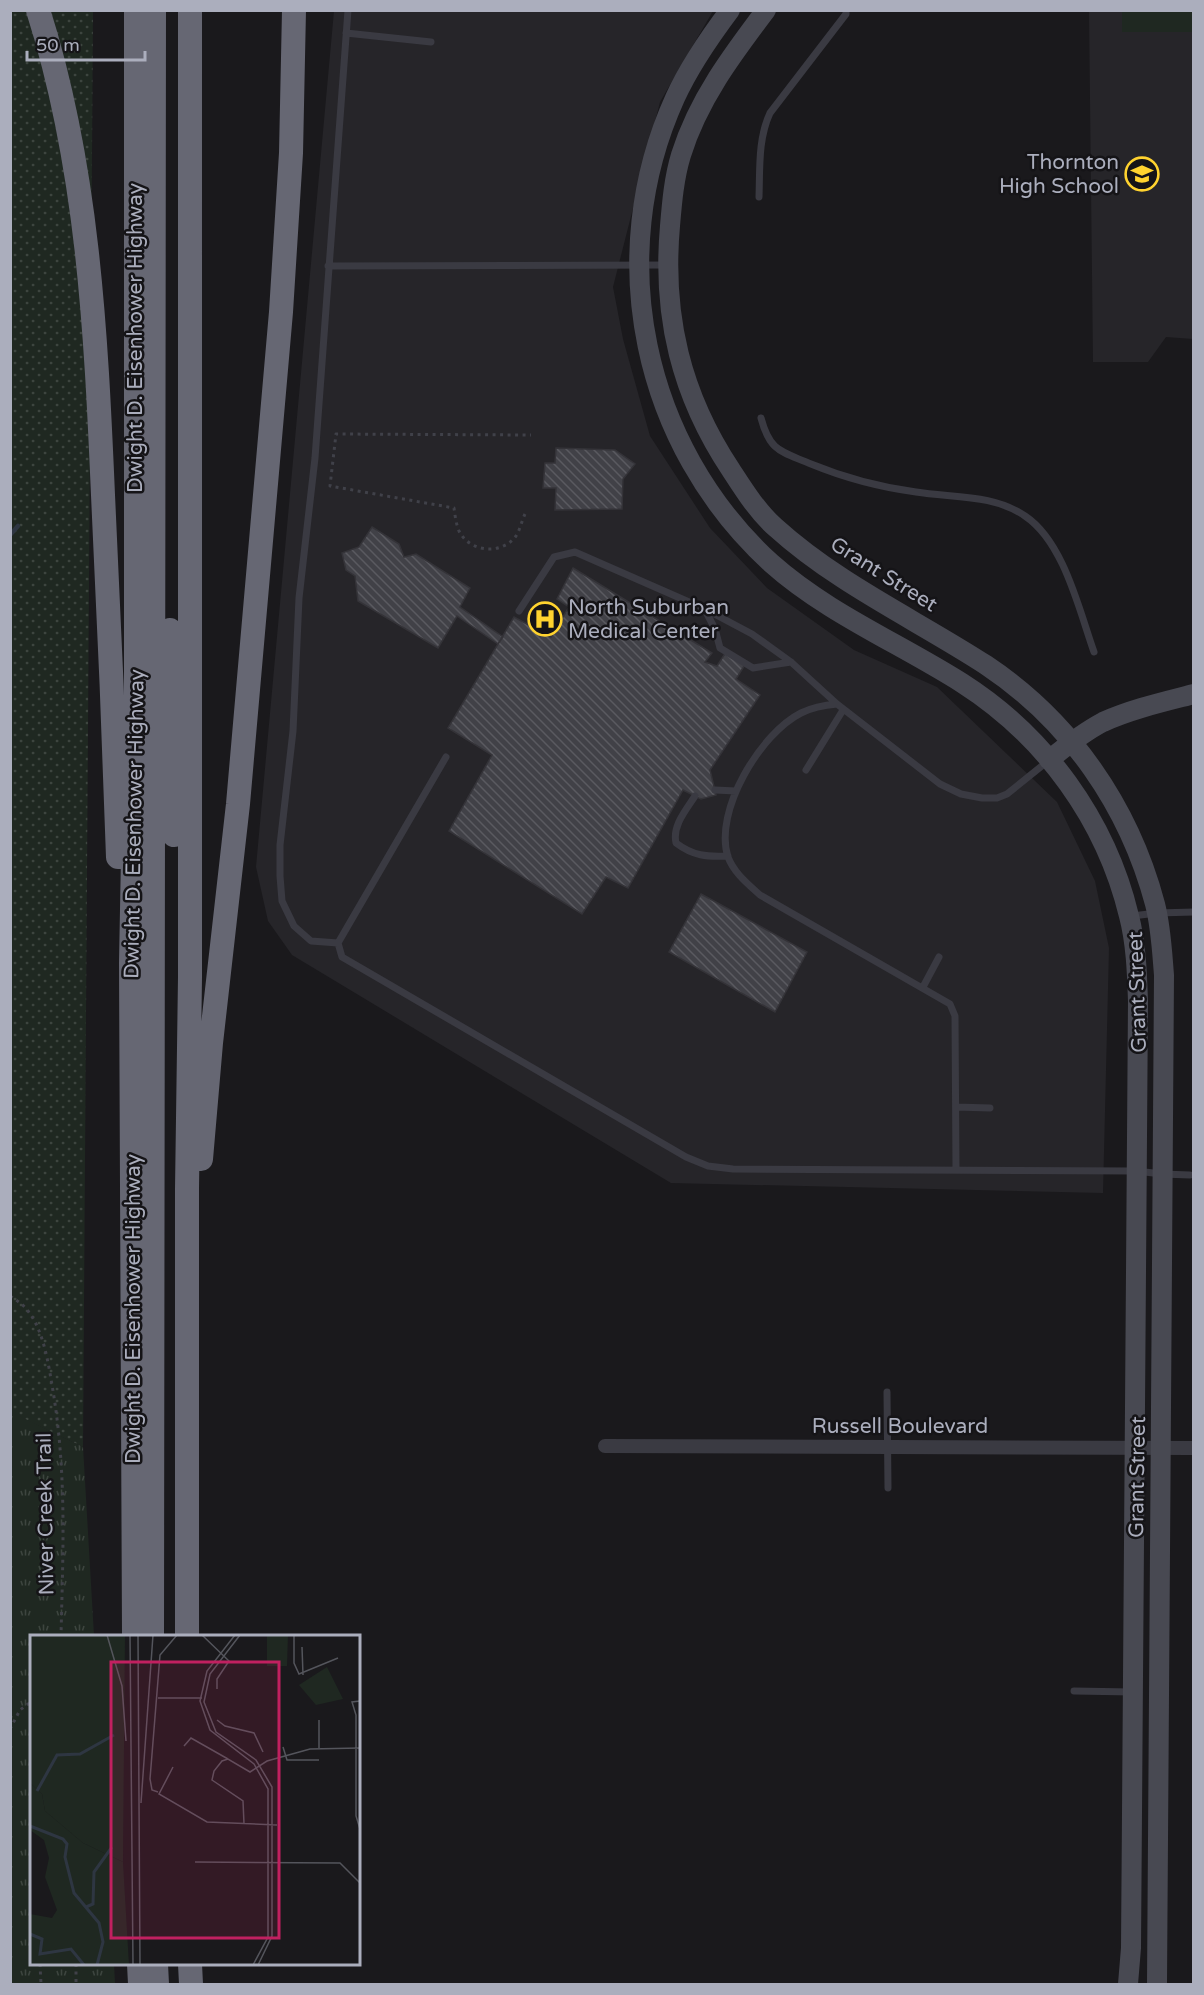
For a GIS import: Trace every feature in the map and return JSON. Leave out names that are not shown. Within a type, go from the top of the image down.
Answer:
[{"type":"highway","points":[[38,10],[72,147],[88,255],[96,348],[109,600],[119,918],[131,963]]},
{"type":"highway","name":"Dwight D. Eisenhower Highway","points":[[134,1635],[131,963],[136,695],[136,10]]},
{"type":"highway","points":[[152,1635],[154,10]]},
{"type":"highway","points":[[170,10],[169,545],[172,764],[175,861],[190,977]]},
{"type":"highway","points":[[187,1635],[190,10]]},
{"type":"highway","points":[[187,1322],[211,1043],[238,804],[281,312],[291,153],[294,10]]},
{"type":"highway","points":[[139,1965],[140,1984]]},
{"type":"highway","points":[[156,1965],[157,1984]]},
{"type":"highway","points":[[190,1965],[191,1984]]},
{"type":"street","name":"Grant Street","points":[[730,10],[688,72],[654,153],[644,194],[640,226],[639,285],[647,342],[674,429],[698,475],[745,537],[773,564],[803,588],[964,684],[1008,718],[1049,760],[1079,799],[1100,832],[1118,878],[1129,916],[1134,942],[1137,1000],[1133,1692],[1145,1813],[1156,1984]]},
{"type":"street","name":"Grant Street","points":[[766,10],[711,88],[697,115],[682,153],[673,197],[667,265],[669,301],[675,339],[693,399],[719,453],[772,524],[801,550],[835,574],[1004,677],[1040,707],[1072,742],[1102,782],[1126,823],[1138,850],[1157,913],[1164,975],[1162,1448],[1145,1813],[1128,1984]]},
{"type":"street","points":[[1049,760],[1101,723],[1194,694]]},
{"type":"street","name":"Russell Boulevard","points":[[606,1446],[1194,1448]]},
{"type":"lane","points":[[338,943],[311,941],[294,926],[282,901],[280,876],[282,813],[293,731],[300,598],[315,458],[348,10]]},
{"type":"lane","points":[[759,197],[761,139],[770,113],[846,14],[846,10]]},
{"type":"lane","points":[[346,33],[431,42]]},
{"type":"lane","points":[[328,266],[667,265]]},
{"type":"lane","points":[[760,418],[765,436],[778,450],[818,467],[856,481],[916,492],[1000,503],[1026,516],[1052,544],[1072,587],[1094,652]]},
{"type":"lane","points":[[519,611],[554,557],[575,552],[705,609],[752,634],[791,662],[843,710],[940,784],[961,794],[997,798],[1008,794],[1049,760]]},
{"type":"lane","points":[[705,609],[715,629],[720,648],[753,668],[791,662]]},
{"type":"lane","points":[[837,704],[819,706],[800,714],[775,732],[756,758],[736,791],[727,819],[728,856],[735,871],[760,895],[950,1004],[955,1016],[956,1170]]},
{"type":"lane","points":[[806,770],[843,710]]},
{"type":"lane","points":[[446,757],[338,943],[342,957],[686,1157],[708,1166],[733,1169],[1136,1170],[1190,1175]]},
{"type":"lane","points":[[715,790],[736,791]]},
{"type":"lane","points":[[695,796],[678,824],[674,835],[676,843],[687,852],[706,857],[728,856]]},
{"type":"lane","points":[[1129,916],[1194,912]]},
{"type":"lane","points":[[923,987],[939,957]]},
{"type":"lane","points":[[956,1107],[990,1108]]},
{"type":"lane","points":[[887,1392],[888,1488]]},
{"type":"lane","points":[[1074,1691],[1133,1692]]},
{"type":"path","points":[[525,514],[516,536],[503,547],[486,550],[471,544],[460,532],[453,508],[330,486],[336,434],[531,435]]},
{"type":"path","name":"Niver Creek Trail","points":[[10,1296],[29,1312],[38,1330],[49,1369],[56,1411],[64,1485],[61,1635]]},
{"type":"path","points":[[10,1729],[20,1710],[30,1702]]},
{"type":"path","points":[[40,1965],[41,1984]]},
{"type":"path","points":[[76,1965],[76,1984]]},
{"type":"shaded area","name":"North Suburban Medical Center","points":[[334,11],[713,11],[660,102],[613,287],[623,339],[650,436],[710,528],[767,588],[854,650],[937,687],[1057,802],[1095,881],[1109,948],[1103,1193],[671,1183],[292,955],[268,921],[256,867]]},
{"type":"shaded area","name":"Thornton High School","points":[[1089,11],[1193,11],[1193,339],[1166,337],[1148,362],[1093,362]]},
{"type":"green space","points":[[10,11],[93,11],[83,1447],[10,1412]]},
{"type":"green space","points":[[1122,11],[1193,11],[1193,32],[1122,32]]},
{"type":"green space","points":[[11,1412],[83,1447],[94,1635],[30,1635],[30,1965],[114,1965],[115,1984],[11,1984]]},
{"type":"building","points":[[556,448],[615,450],[635,464],[623,479],[622,509],[555,510],[556,488],[543,488],[545,463],[555,463]]},
{"type":"building","points":[[372,527],[399,544],[404,557],[416,554],[470,588],[460,607],[503,637],[498,644],[457,616],[438,648],[358,601],[355,576],[346,570],[342,553],[359,547]]},
{"type":"building","points":[[573,568],[712,653],[705,662],[717,666],[726,652],[746,663],[736,679],[760,695],[710,770],[716,795],[701,799],[683,790],[628,888],[606,877],[582,914],[449,831],[492,755],[448,728],[514,617],[551,637],[569,607],[557,599]]},
{"type":"building","points":[[701,894],[807,952],[775,1012],[669,952]]},
{"type":"waterway","points":[[10,535],[18,526]]},
{"type":"place","name":"Thornton High School","points":[[1142,174]]},
{"type":"place","name":"North Suburban Medical Center","points":[[545,619]]}]
